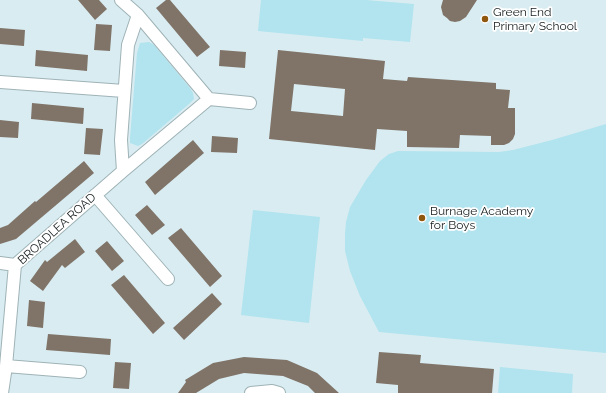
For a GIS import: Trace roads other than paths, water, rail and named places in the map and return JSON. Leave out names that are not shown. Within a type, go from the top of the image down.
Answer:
[{"type":"street","points":[[121,0],[138,15],[209,99],[250,103]]},
{"type":"street","points":[[123,171],[121,140],[128,45],[138,15]]},
{"type":"street","points":[[0,82],[124,91]]},
{"type":"street","name":"BROADLEA ROAD","points":[[2,393],[6,366],[15,265],[123,171],[209,99]]},
{"type":"street","points":[[95,195],[168,279]]},
{"type":"street","points":[[0,263],[15,265]]},
{"type":"street","points":[[6,366],[80,372]]},
{"type":"street","points":[[250,393],[279,393]]},
{"type":"place","name":"Green End Primary School","points":[[485,19]]},
{"type":"place","name":"Burnage Academy for Boys","points":[[422,218]]}]
